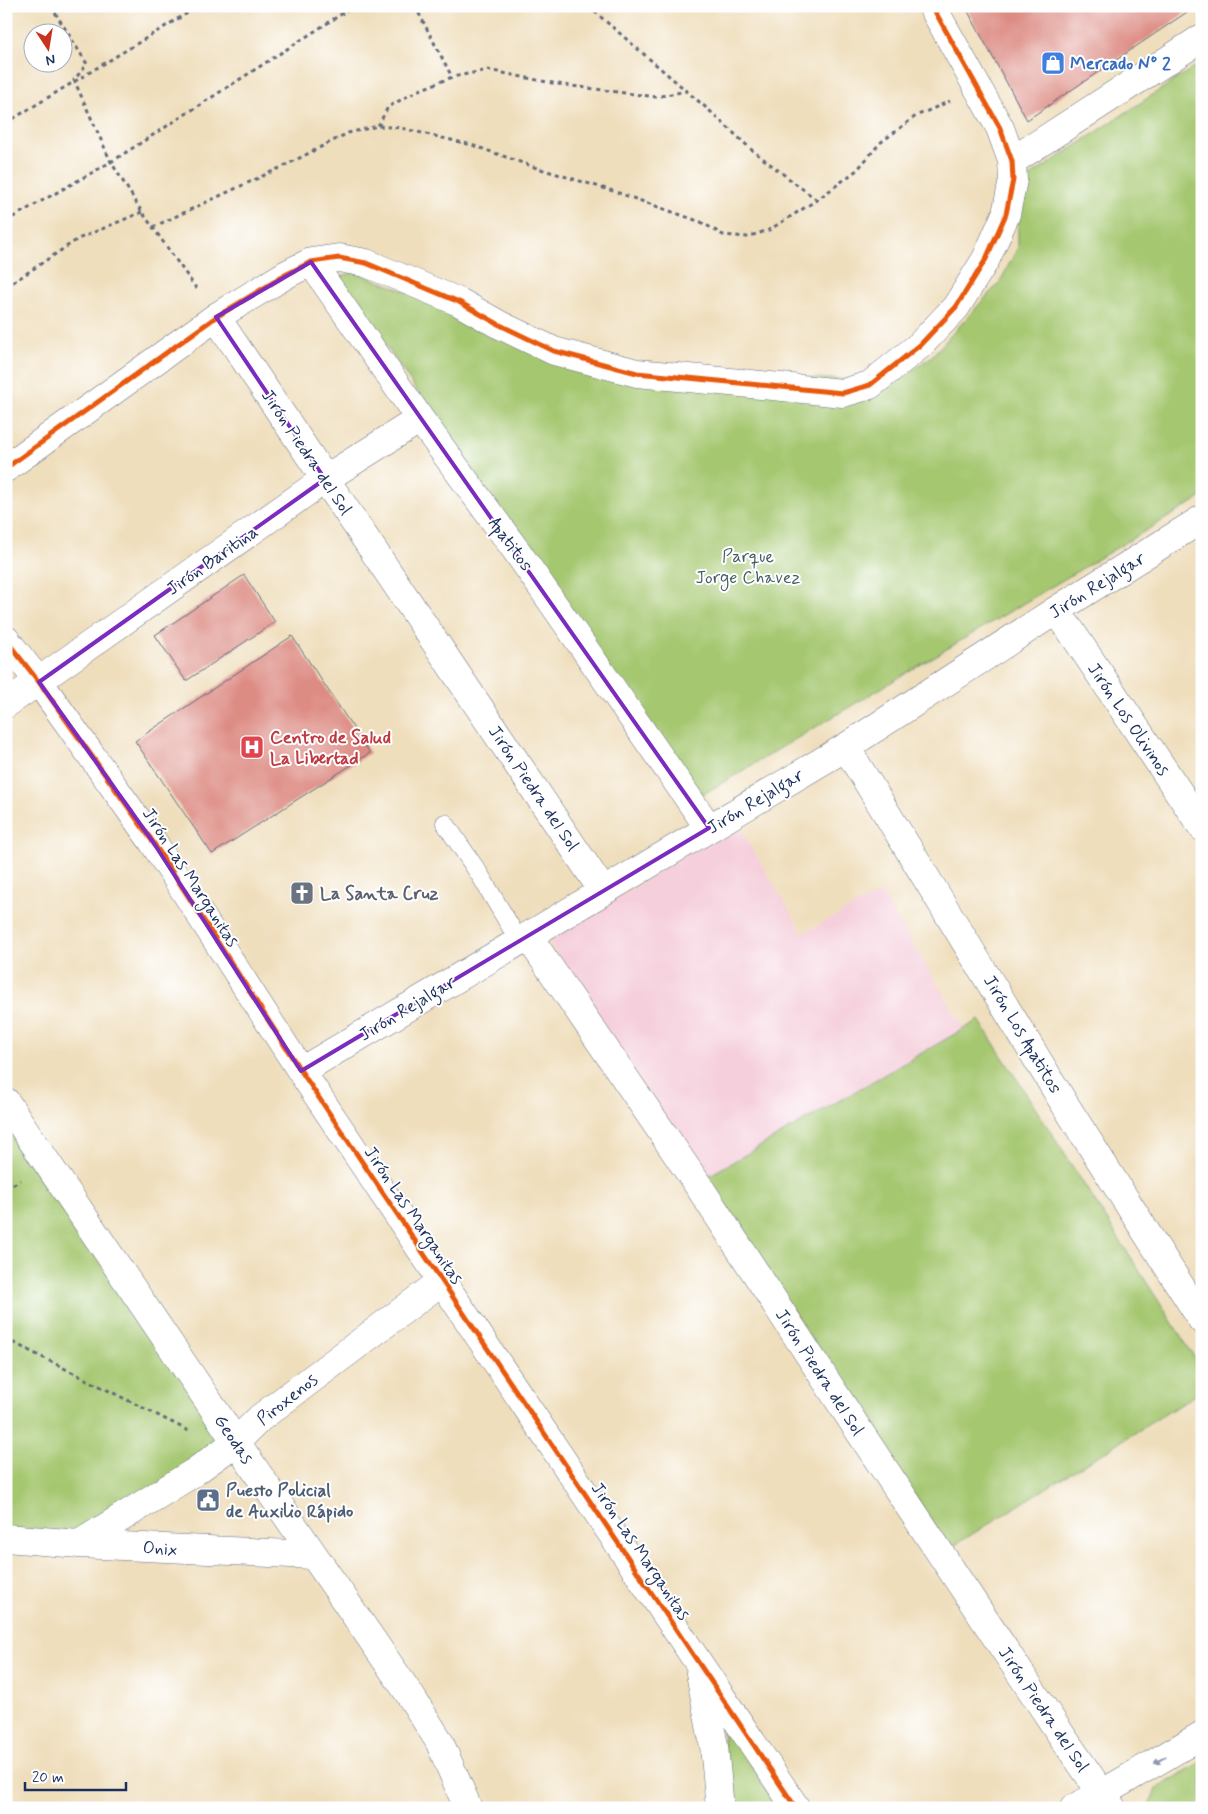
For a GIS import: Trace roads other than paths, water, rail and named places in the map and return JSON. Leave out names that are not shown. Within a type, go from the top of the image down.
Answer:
[{"type":"street","points":[[6,468],[216,317],[311,262],[340,258],[366,263],[459,302],[498,324],[554,351],[637,373],[843,393],[870,385],[920,345],[956,307],[986,259],[1006,214],[1013,180],[1012,161],[1000,128],[932,6]]},
{"type":"street","points":[[1012,161],[1202,38]]},
{"type":"street","name":"Apatitos","points":[[311,262],[420,418],[518,553],[709,828]]},
{"type":"street","name":"Jirón Piedra del Sol","points":[[216,317],[603,890]]},
{"type":"street","name":"Jirón Baritina","points":[[6,704],[325,479],[420,418]]},
{"type":"street","name":"Jirón Rejalgar","points":[[301,1071],[846,747],[1055,611],[1202,519]]},
{"type":"street","name":"Jirón Los Olivinos","points":[[1055,611],[1071,631],[1202,827]]},
{"type":"street","name":"Jirón Las Marganitas","points":[[6,640],[39,682],[153,842],[301,1071],[796,1808]]},
{"type":"street","name":"Jirón Los Apatitos","points":[[846,747],[1064,1103],[1202,1320]]},
{"type":"street","name":"Jirón Piedra del Sol","points":[[524,938],[700,1188],[1107,1801]]},
{"type":"street","name":"Geodas","points":[[6,1102],[410,1695],[439,1741],[468,1808]]},
{"type":"street","name":"Piroxenos","points":[[79,1544],[193,1473],[236,1442],[260,1418],[442,1281]]},
{"type":"street","name":"Onix","points":[[6,1538],[79,1544],[313,1555]]},
{"type":"street","name":"Jirón Las Marganitas","points":[[698,1660],[714,1746],[720,1808]]},
{"type":"street","points":[[1074,1808],[1107,1801],[1202,1735]]},
{"type":"lane","points":[[445,823],[524,938]]},
{"type":"place","name":"Mercado Nº 2","points":[[1053,63]]},
{"type":"place","name":"Centro de Salud La Libertad","points":[[252,747]]},
{"type":"place","name":"La Santa Cruz","points":[[302,893]]},
{"type":"place","name":"Puesto Policial de Auxilio Rápido","points":[[208,1500]]},
{"type":"park label","name":"Parque Jorge Chavez","points":[[748,566]]}]
